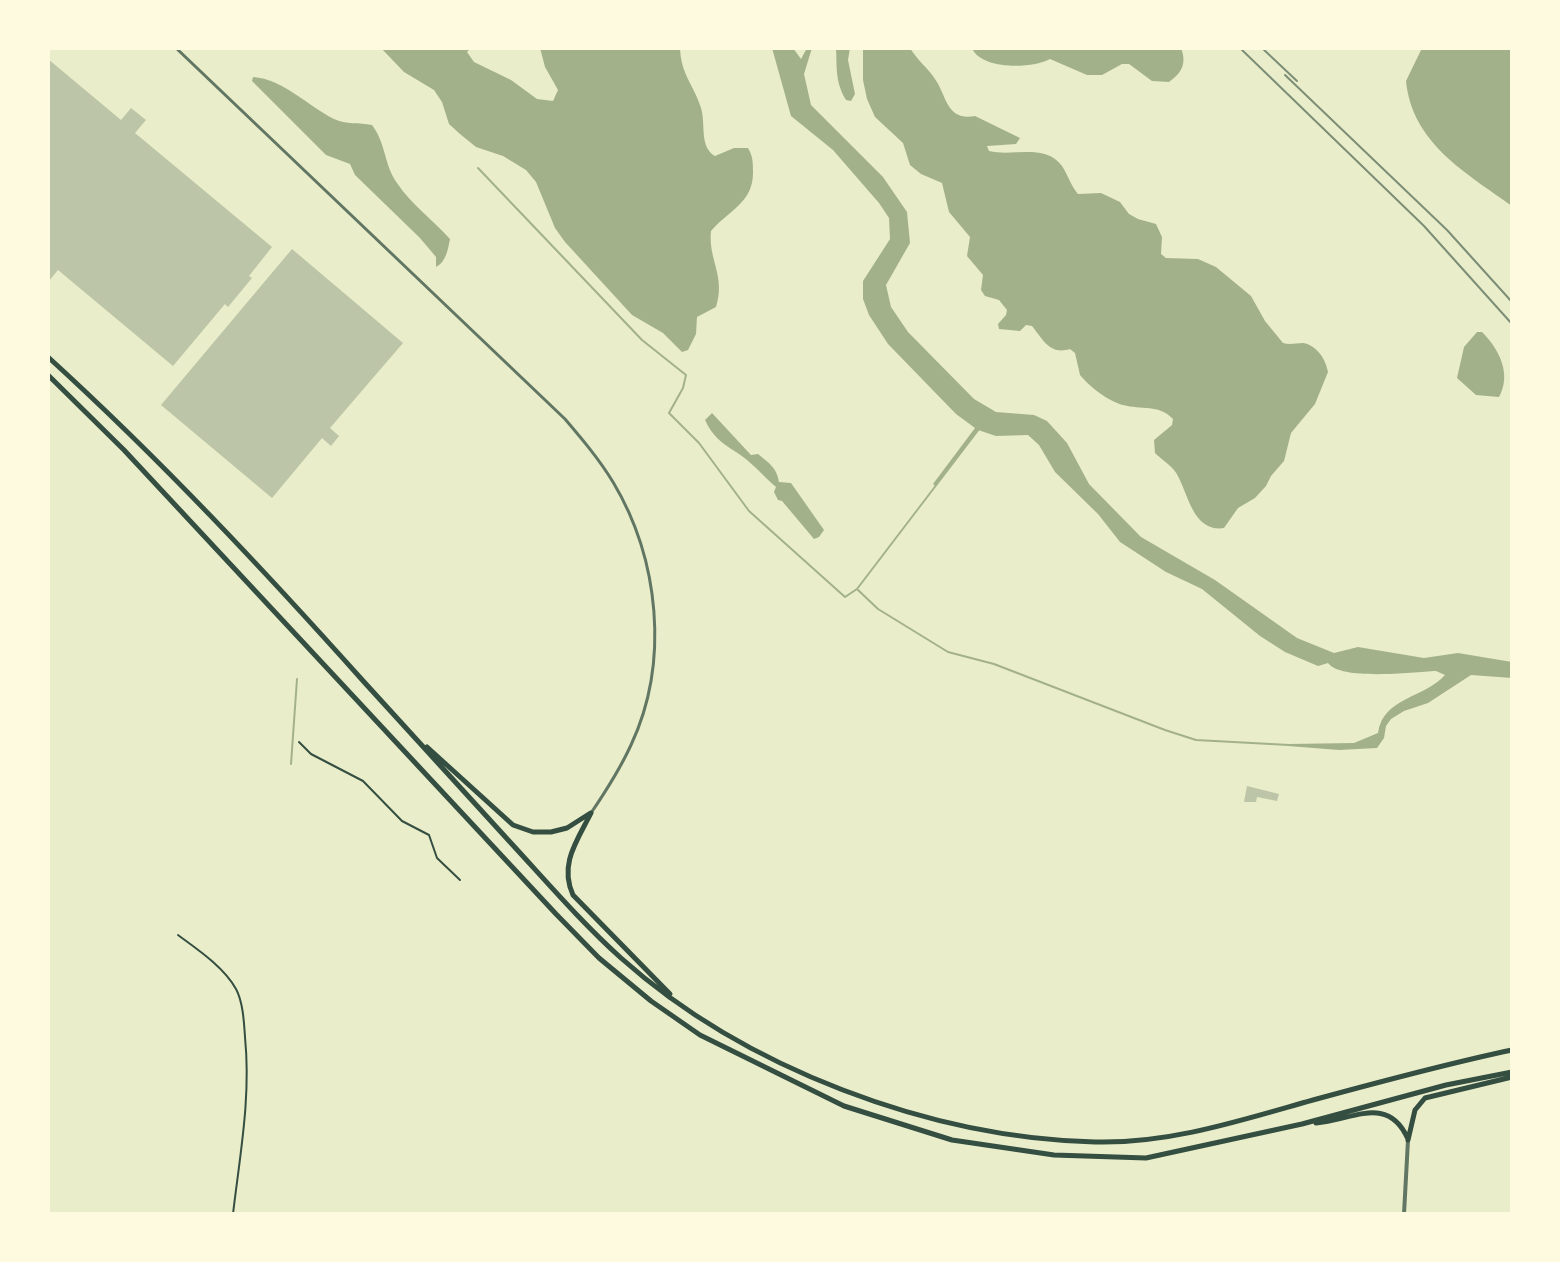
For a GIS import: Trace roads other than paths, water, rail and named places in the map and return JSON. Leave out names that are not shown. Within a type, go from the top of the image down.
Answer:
[{"type":"highway","points":[[48,357],[178,482],[298,608],[566,903],[620,957],[682,1006],[724,1033],[810,1077],[905,1110],[1001,1134],[1097,1142],[1216,1128],[1411,1073],[1512,1050]]},
{"type":"highway","points":[[48,375],[124,450],[599,958],[651,1001],[700,1035],[756,1065],[844,1106],[952,1140],[1054,1155],[1146,1158],[1302,1124],[1446,1085],[1512,1074]]},
{"type":"highway","points":[[411,734],[513,825],[533,832],[551,832],[567,828],[591,813]]},
{"type":"highway","points":[[591,813],[567,865],[573,895],[682,1006]]},
{"type":"highway","points":[[1408,1140],[1415,1110],[1425,1098],[1512,1074]]},
{"type":"highway","points":[[1302,1124],[1380,1112],[1398,1121],[1408,1140]]},
{"type":"street","points":[[176,48],[556,410],[588,446],[613,482],[632,519],[647,564],[654,608],[655,645],[648,695],[632,743],[591,813]]},
{"type":"street","points":[[1404,1214],[1408,1140]]},
{"type":"waterway","points":[[478,168],[642,340],[686,375],[683,388],[669,413],[699,443],[749,511],[845,597],[857,589],[979,429]]},
{"type":"waterway","points":[[858,590],[878,609],[948,652],[994,664],[1196,740],[1289,745]]},
{"type":"waterway","points":[[291,764],[297,679]]},
{"type":"railway","points":[[1240,48],[1424,226],[1512,324]]},
{"type":"railway","points":[[1262,48],[1297,81]]},
{"type":"railway","points":[[1285,75],[1447,230],[1512,302]]}]
